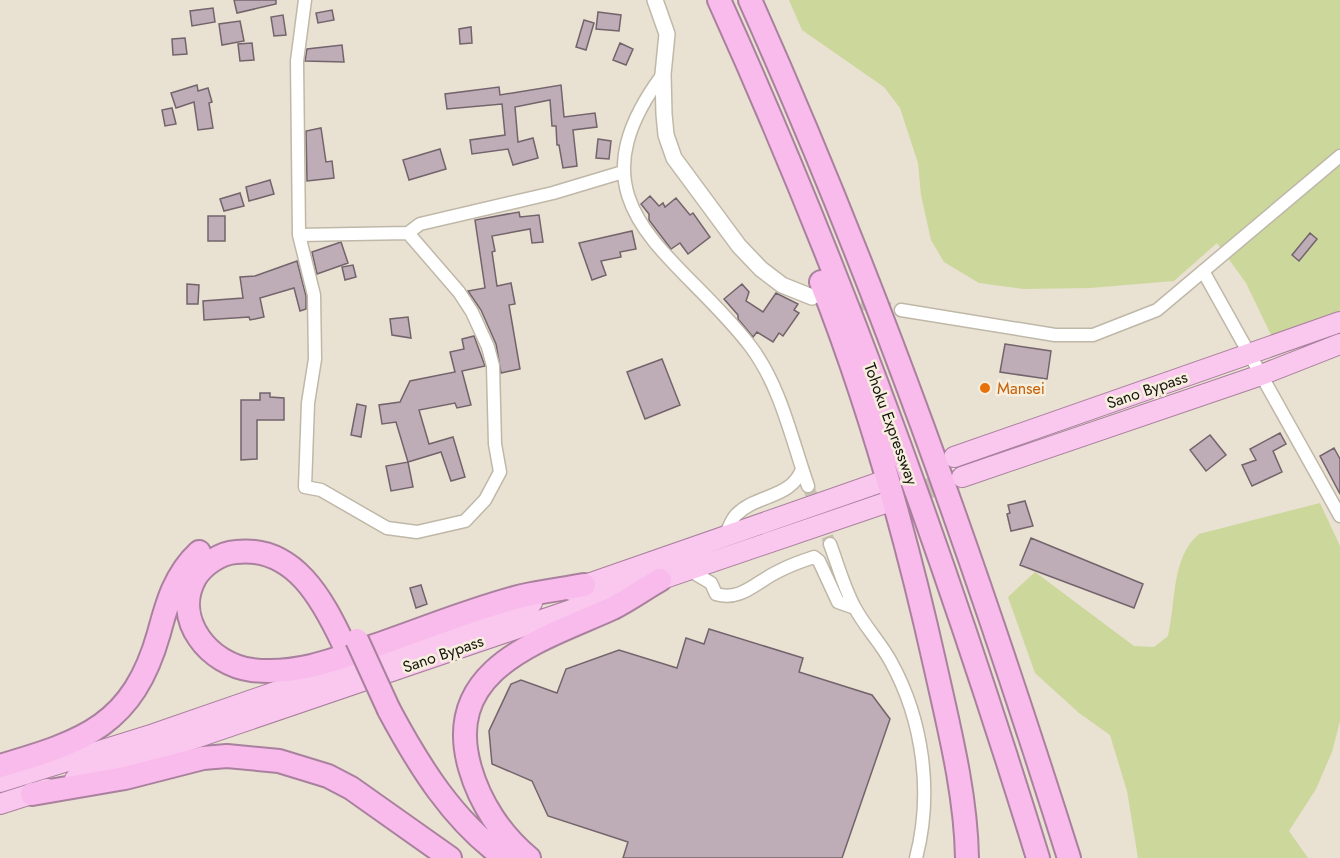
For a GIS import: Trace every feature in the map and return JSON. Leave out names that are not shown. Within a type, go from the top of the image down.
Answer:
[{"type":"highway","name":"Tohoku Expressway","points":[[718,0],[841,291],[910,474],[972,649],[1038,858]]},
{"type":"highway","name":"Tohoku Expressway","points":[[750,0],[827,181],[954,509],[1069,858]]},
{"type":"highway","points":[[749,71],[787,196],[868,414],[901,523],[944,705],[962,803],[967,858]]},
{"type":"highway","name":"Sano Bypass","points":[[954,457],[1249,356],[1340,322]]},
{"type":"highway","name":"Sano Bypass","points":[[962,477],[1261,375],[1340,345]]},
{"type":"highway","name":"Sano Bypass","points":[[0,782],[154,734],[878,483]]},
{"type":"highway","name":"Sano Bypass","points":[[0,804],[885,504]]},
{"type":"highway","points":[[0,766],[61,748],[84,736],[124,705],[140,683],[151,661],[170,594],[179,575],[200,551],[226,538],[259,537],[292,550],[326,584],[350,642],[417,785],[448,823],[483,858]]},
{"type":"highway","points":[[350,642],[308,583],[284,562],[270,555],[244,550],[230,552],[205,567],[195,578],[188,606],[190,620],[204,645],[214,655],[229,664],[246,669],[274,672],[324,664],[522,596],[584,585]]},
{"type":"highway","points":[[529,858],[505,835],[478,792],[465,747],[472,704],[489,674],[517,651],[615,607],[660,580]]},
{"type":"highway","points":[[382,712],[450,806],[505,858]]},
{"type":"highway","points":[[1029,731],[1083,858]]},
{"type":"highway","points":[[32,794],[125,778],[203,758],[227,756],[279,761],[328,776],[351,788],[450,858]]},
{"type":"street","points":[[305,0],[297,61],[298,236],[314,295],[315,359],[308,403],[305,487],[321,490],[387,528],[417,532],[465,521],[485,501],[500,472],[495,444],[493,366],[488,347],[472,312],[459,292],[408,233]]},
{"type":"street","points":[[655,0],[667,34],[663,74],[666,135],[674,158],[739,246],[761,269],[782,285],[812,297]]},
{"type":"street","points":[[663,74],[632,125],[625,147],[623,172],[627,196],[659,250],[737,331],[771,380],[807,486]]},
{"type":"street","points":[[901,310],[1055,335],[1093,335],[1157,310],[1340,156]]},
{"type":"street","points":[[298,236],[408,233],[420,224],[553,193],[623,172]]},
{"type":"street","points":[[1203,271],[1340,516]]},
{"type":"street","points":[[724,537],[736,516],[747,507],[782,492],[798,480],[802,469]]},
{"type":"street","points":[[830,544],[855,608],[890,660],[909,699],[916,728],[925,803],[916,858]]},
{"type":"street","points":[[689,570],[711,584],[716,594],[726,597],[743,593],[777,571],[813,557],[819,561],[838,602],[855,608]]},
{"type":"green space","points":[[789,0],[1340,0],[1340,311],[1271,335],[1246,283],[1217,243],[1174,281],[1090,288],[1023,289],[979,283],[944,262],[931,240],[921,195],[918,163],[900,108],[884,87],[802,30]]},
{"type":"green space","points":[[1320,503],[1340,546],[1340,721],[1332,752],[1316,789],[1289,831],[1308,858],[1138,858],[1127,791],[1110,735],[1079,713],[1035,673],[1008,597],[1035,572],[1134,646],[1154,647],[1168,636],[1179,568],[1183,555],[1199,534]]},
{"type":"building","points":[[234,0],[276,0],[276,4],[237,13]]},
{"type":"building","points":[[213,8],[215,22],[192,26],[190,11]]},
{"type":"building","points":[[332,10],[334,20],[318,23],[316,13]]},
{"type":"building","points":[[598,12],[621,15],[619,31],[596,29]]},
{"type":"building","points":[[283,15],[286,35],[274,36],[271,17]]},
{"type":"building","points":[[584,20],[594,23],[586,50],[576,47]]},
{"type":"building","points":[[240,21],[244,41],[222,45],[219,24]]},
{"type":"building","points":[[471,27],[472,43],[460,44],[459,29]]},
{"type":"building","points":[[185,38],[187,54],[173,55],[172,39]]},
{"type":"building","points":[[252,43],[254,60],[240,61],[238,44]]},
{"type":"building","points":[[620,43],[633,49],[626,65],[613,60]]},
{"type":"building","points":[[342,45],[344,62],[305,61],[307,49]]},
{"type":"building","points":[[197,85],[198,91],[208,88],[212,102],[209,103],[213,128],[198,130],[194,102],[176,108],[171,93]]},
{"type":"building","points":[[561,85],[564,117],[595,113],[597,127],[573,130],[577,166],[563,168],[559,145],[557,145],[556,126],[552,126],[550,100],[515,107],[518,142],[533,138],[538,158],[513,165],[508,149],[472,154],[470,140],[505,135],[502,104],[447,109],[445,94],[499,87],[500,95]]},
{"type":"building","points":[[172,108],[176,124],[165,126],[162,110]]},
{"type":"building","points":[[321,128],[326,162],[332,161],[334,178],[307,181],[306,131]]},
{"type":"building","points":[[598,139],[611,141],[609,159],[596,158]]},
{"type":"building","points":[[440,149],[446,169],[409,180],[403,160]]},
{"type":"building","points":[[270,180],[274,194],[249,201],[246,187]]},
{"type":"building","points":[[240,193],[244,206],[224,211],[220,199]]},
{"type":"building","points":[[650,196],[659,206],[663,203],[665,207],[676,198],[690,215],[693,213],[710,237],[688,254],[680,243],[671,249],[649,220],[649,214],[641,204]]},
{"type":"building","points":[[519,212],[520,217],[539,215],[543,242],[532,243],[530,229],[492,236],[497,286],[511,283],[515,304],[509,305],[520,369],[501,373],[496,344],[481,310],[468,291],[485,288],[475,220]]},
{"type":"building","points":[[208,216],[225,216],[225,241],[208,241]]},
{"type":"building","points":[[632,231],[636,249],[620,252],[621,257],[601,261],[606,275],[592,280],[579,243]]},
{"type":"building","points":[[1310,233],[1317,239],[1299,261],[1292,255]]},
{"type":"building","points":[[341,242],[348,263],[317,274],[312,252]]},
{"type":"building","points":[[297,261],[306,296],[306,309],[300,311],[294,288],[260,298],[264,317],[250,320],[249,317],[204,320],[203,301],[243,298],[240,277],[255,276]]},
{"type":"building","points":[[353,265],[356,277],[345,280],[342,267]]},
{"type":"building","points":[[187,284],[199,285],[198,304],[187,304]]},
{"type":"building","points":[[742,284],[749,292],[746,301],[763,312],[776,293],[798,304],[794,310],[799,313],[783,336],[779,333],[773,342],[757,332],[753,337],[738,319],[738,315],[724,299]]},
{"type":"building","points":[[408,317],[411,338],[392,335],[390,319]]},
{"type":"building","points":[[474,336],[485,366],[462,371],[471,405],[457,408],[455,403],[419,410],[429,444],[453,437],[465,477],[451,481],[441,452],[408,462],[396,422],[382,424],[379,405],[400,402],[410,381],[455,372],[450,352],[464,349],[462,339]]},
{"type":"building","points":[[1005,344],[1051,351],[1047,379],[1000,372]]},
{"type":"building","points":[[662,359],[680,405],[645,419],[627,372]]},
{"type":"building","points":[[260,393],[270,393],[270,397],[284,398],[284,420],[257,420],[257,459],[241,460],[241,400],[260,400]]},
{"type":"building","points":[[357,404],[366,406],[361,437],[351,435]]},
{"type":"building","points":[[1280,433],[1286,444],[1273,451],[1282,472],[1252,486],[1242,465],[1256,460],[1250,449]]},
{"type":"building","points":[[1210,435],[1226,455],[1206,471],[1190,450]]},
{"type":"building","points":[[1334,448],[1340,459],[1340,494],[1320,456]]},
{"type":"building","points":[[408,462],[413,487],[391,491],[386,466]]},
{"type":"building","points":[[1025,501],[1033,526],[1011,531],[1007,514],[1010,513],[1008,505]]},
{"type":"building","points":[[1031,538],[1143,584],[1134,608],[1020,565]]},
{"type":"building","points":[[421,585],[427,604],[416,608],[410,588]]},
{"type":"building","points":[[709,629],[803,658],[799,672],[872,695],[890,719],[842,858],[623,858],[628,842],[548,816],[532,781],[492,764],[489,731],[511,684],[521,680],[557,693],[566,669],[619,650],[677,668],[686,638],[704,644]]},
{"type":"tunnel","points":[[843,301],[901,310]]},
{"type":"tunnel","points":[[885,503],[957,479]]},
{"type":"tunnel","points":[[808,486],[830,544]]},
{"type":"place","name":"Mansei","points":[[985,388]]}]
